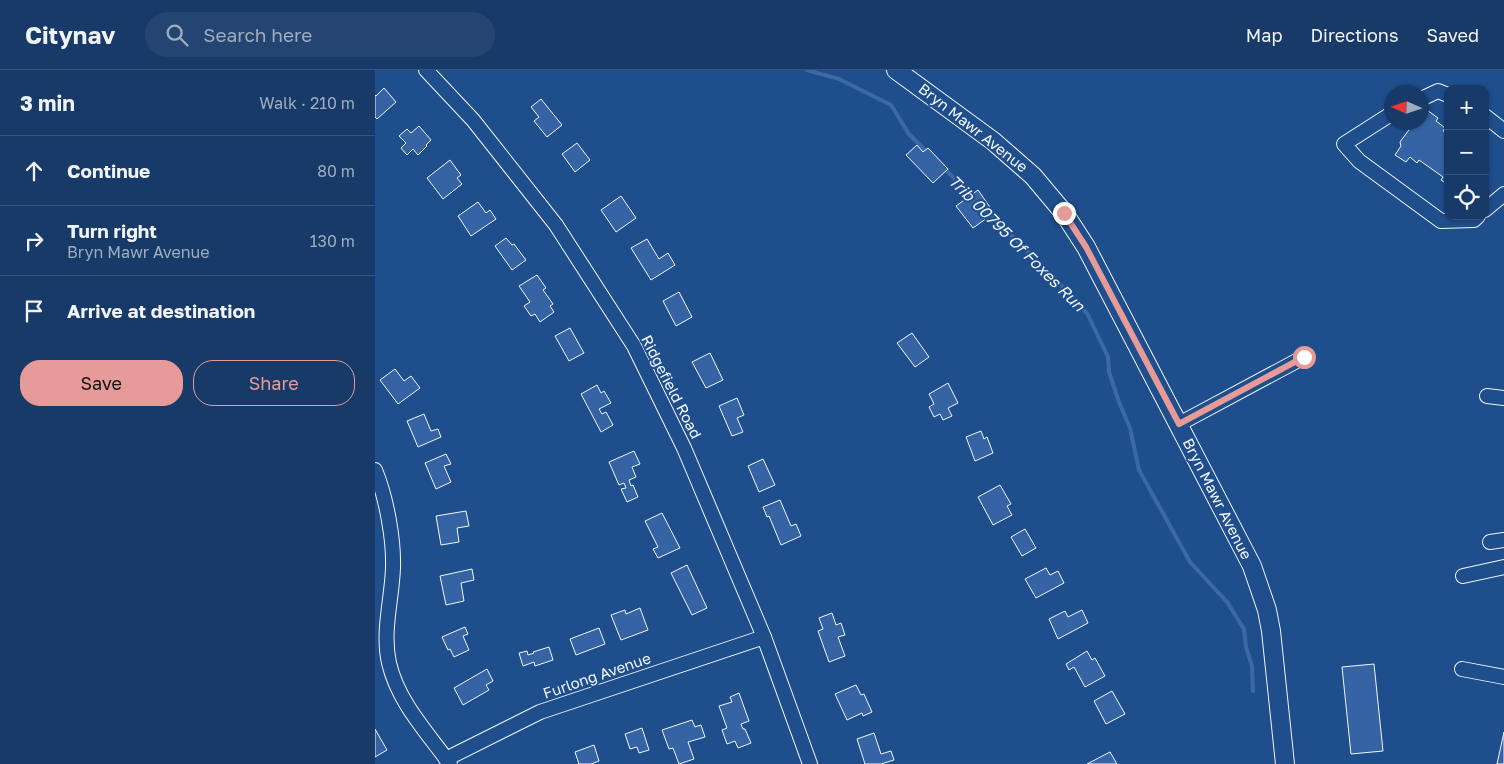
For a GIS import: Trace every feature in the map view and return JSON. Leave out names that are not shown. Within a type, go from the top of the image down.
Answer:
[{"type":"main road","name":"Bryn Mawr Avenue","points":[[896,70],[993,141],[1033,176],[1064,213],[1086,247],[1242,545],[1260,588],[1271,631],[1285,764]]},
{"type":"street","name":"Ridgefield Road","points":[[426,70],[473,120],[556,225],[634,346],[684,448],[764,637],[810,764]]},
{"type":"street","points":[[1429,95],[1438,91],[1444,93]]},
{"type":"street","points":[[1384,118],[1344,144],[1359,161],[1441,221],[1474,220]]},
{"type":"street","points":[[1489,119],[1504,130]]},
{"type":"street","points":[[1489,207],[1504,194]]},
{"type":"street","points":[[1179,424],[1304,357]]},
{"type":"street","points":[[1487,396],[1504,398]]},
{"type":"street","points":[[375,470],[381,484],[392,542],[393,568],[387,650],[389,664],[412,714],[448,762]]},
{"type":"street","points":[[1463,576],[1504,568]]},
{"type":"street","name":"Furlong Avenue","points":[[448,762],[540,712],[764,637]]},
{"type":"street","points":[[1462,669],[1504,677]]},
{"type":"building","points":[[384,88],[396,102],[377,119],[375,117],[375,95]]},
{"type":"building","points":[[541,99],[562,125],[547,137],[534,121],[539,117],[531,107]]},
{"type":"building","points":[[1429,111],[1438,118],[1436,121],[1444,127],[1444,182],[1441,180],[1443,177],[1419,160],[1417,163],[1410,157],[1406,162],[1395,155],[1401,146],[1400,142],[1409,130],[1429,130]]},
{"type":"building","points":[[419,126],[431,140],[418,155],[413,149],[407,155],[401,148],[406,143],[399,136],[407,129],[411,133]]},
{"type":"building","points":[[577,143],[590,160],[575,172],[562,154]]},
{"type":"building","points":[[917,145],[923,152],[928,148],[948,169],[933,183],[906,155]]},
{"type":"building","points":[[450,160],[461,175],[457,178],[462,184],[443,199],[427,178]]},
{"type":"building","points":[[978,190],[994,213],[973,228],[956,206]]},
{"type":"building","points":[[621,196],[636,218],[616,232],[601,210]]},
{"type":"building","points":[[478,202],[486,213],[490,210],[496,219],[471,236],[458,216]]},
{"type":"building","points":[[506,238],[512,245],[514,244],[526,260],[512,270],[495,246]]},
{"type":"building","points":[[647,239],[659,259],[668,253],[675,265],[651,280],[631,248]]},
{"type":"building","points":[[537,275],[546,288],[543,290],[553,304],[550,306],[554,312],[540,322],[535,314],[531,316],[524,306],[530,302],[519,286]]},
{"type":"building","points":[[679,292],[692,317],[676,326],[663,301]]},
{"type":"building","points":[[570,328],[584,353],[569,361],[555,336]]},
{"type":"building","points":[[912,333],[929,357],[915,367],[897,343]]},
{"type":"building","points":[[710,353],[723,380],[706,388],[692,362]]},
{"type":"building","points":[[395,369],[404,381],[411,376],[420,388],[398,404],[380,380]]},
{"type":"building","points":[[948,383],[958,403],[948,408],[952,416],[943,420],[940,414],[934,417],[929,407],[934,404],[929,394]]},
{"type":"building","points":[[597,385],[601,393],[604,391],[611,403],[599,409],[602,414],[606,412],[613,425],[601,432],[581,394]]},
{"type":"building","points":[[737,398],[744,415],[737,418],[743,432],[732,436],[719,406]]},
{"type":"building","points":[[424,414],[431,431],[438,429],[441,437],[418,447],[407,421]]},
{"type":"building","points":[[981,431],[984,439],[987,437],[993,453],[975,461],[966,437]]},
{"type":"building","points":[[634,451],[640,464],[632,467],[636,477],[629,480],[638,497],[627,502],[621,489],[626,488],[624,483],[619,485],[609,462]]},
{"type":"building","points":[[446,454],[451,464],[444,466],[451,482],[436,489],[425,463]]},
{"type":"building","points":[[763,459],[775,485],[759,492],[748,466]]},
{"type":"building","points":[[1000,485],[1011,504],[1007,506],[1012,515],[993,525],[978,497]]},
{"type":"building","points":[[780,500],[791,526],[796,524],[801,536],[781,545],[769,516],[767,517],[763,507]]},
{"type":"building","points":[[466,511],[469,526],[457,528],[459,542],[441,545],[436,516]]},
{"type":"building","points":[[662,513],[680,548],[658,558],[653,549],[658,547],[645,521]]},
{"type":"building","points":[[1025,529],[1036,548],[1022,556],[1011,537]]},
{"type":"building","points":[[687,565],[707,608],[692,615],[671,573]]},
{"type":"building","points":[[1046,568],[1050,575],[1058,571],[1064,583],[1036,598],[1025,579]]},
{"type":"building","points":[[472,569],[474,580],[461,583],[464,601],[446,605],[440,576]]},
{"type":"building","points":[[640,608],[648,630],[621,640],[611,615],[625,610],[626,614]]},
{"type":"building","points":[[1082,610],[1088,623],[1058,639],[1049,619],[1065,611],[1068,617]]},
{"type":"building","points":[[832,613],[836,625],[841,623],[845,635],[838,637],[845,656],[829,662],[818,631],[823,629],[819,618]]},
{"type":"building","points":[[465,627],[468,634],[463,636],[469,650],[454,657],[450,649],[448,650],[442,637]]},
{"type":"building","points":[[599,628],[605,644],[576,655],[570,639]]},
{"type":"building","points":[[549,647],[553,660],[535,666],[534,662],[523,666],[519,653],[527,651],[528,655]]},
{"type":"building","points":[[1087,651],[1092,660],[1095,658],[1105,676],[1085,687],[1074,667],[1069,670],[1066,664]]},
{"type":"building","points":[[1374,664],[1383,751],[1351,754],[1342,667]]},
{"type":"building","points":[[487,669],[493,681],[486,685],[489,690],[463,705],[454,688]]},
{"type":"building","points":[[856,685],[861,695],[864,694],[872,712],[863,716],[862,713],[847,720],[835,694]]},
{"type":"building","points":[[1112,691],[1125,714],[1106,724],[1094,701]]},
{"type":"building","points":[[739,693],[749,721],[741,724],[751,743],[738,748],[735,741],[727,744],[722,730],[727,728],[719,706],[732,702],[730,697]]},
{"type":"building","points":[[692,720],[695,727],[701,725],[705,737],[688,742],[694,759],[679,764],[673,748],[669,749],[662,730]]},
{"type":"building","points":[[642,728],[649,750],[639,753],[637,747],[630,749],[625,734]]},
{"type":"building","points":[[375,729],[387,750],[375,757]]},
{"type":"building","points":[[1504,732],[1504,764],[1497,764]]},
{"type":"building","points":[[874,733],[881,754],[891,751],[894,760],[881,764],[865,764],[857,739]]},
{"type":"building","points":[[594,745],[599,761],[591,764],[579,764],[575,752]]},
{"type":"building","points":[[1110,752],[1117,764],[1087,764]]},
{"type":"waterway","name":"Trib 00795 Of Foxes Run","points":[[807,70],[839,79],[891,105],[909,134],[928,153]]},
{"type":"waterway","name":"Trib 00795 Of Foxes Run","points":[[944,168],[974,199]]},
{"type":"waterway","name":"Trib 00795 Of Foxes Run","points":[[988,212],[1074,298],[1088,315],[1108,357],[1109,372],[1130,428],[1139,470],[1190,562],[1227,602],[1244,629],[1246,647],[1252,666],[1253,691]]},
{"type":"route","points":[[1064,213],[1086,247],[1179,424],[1304,357]]}]
